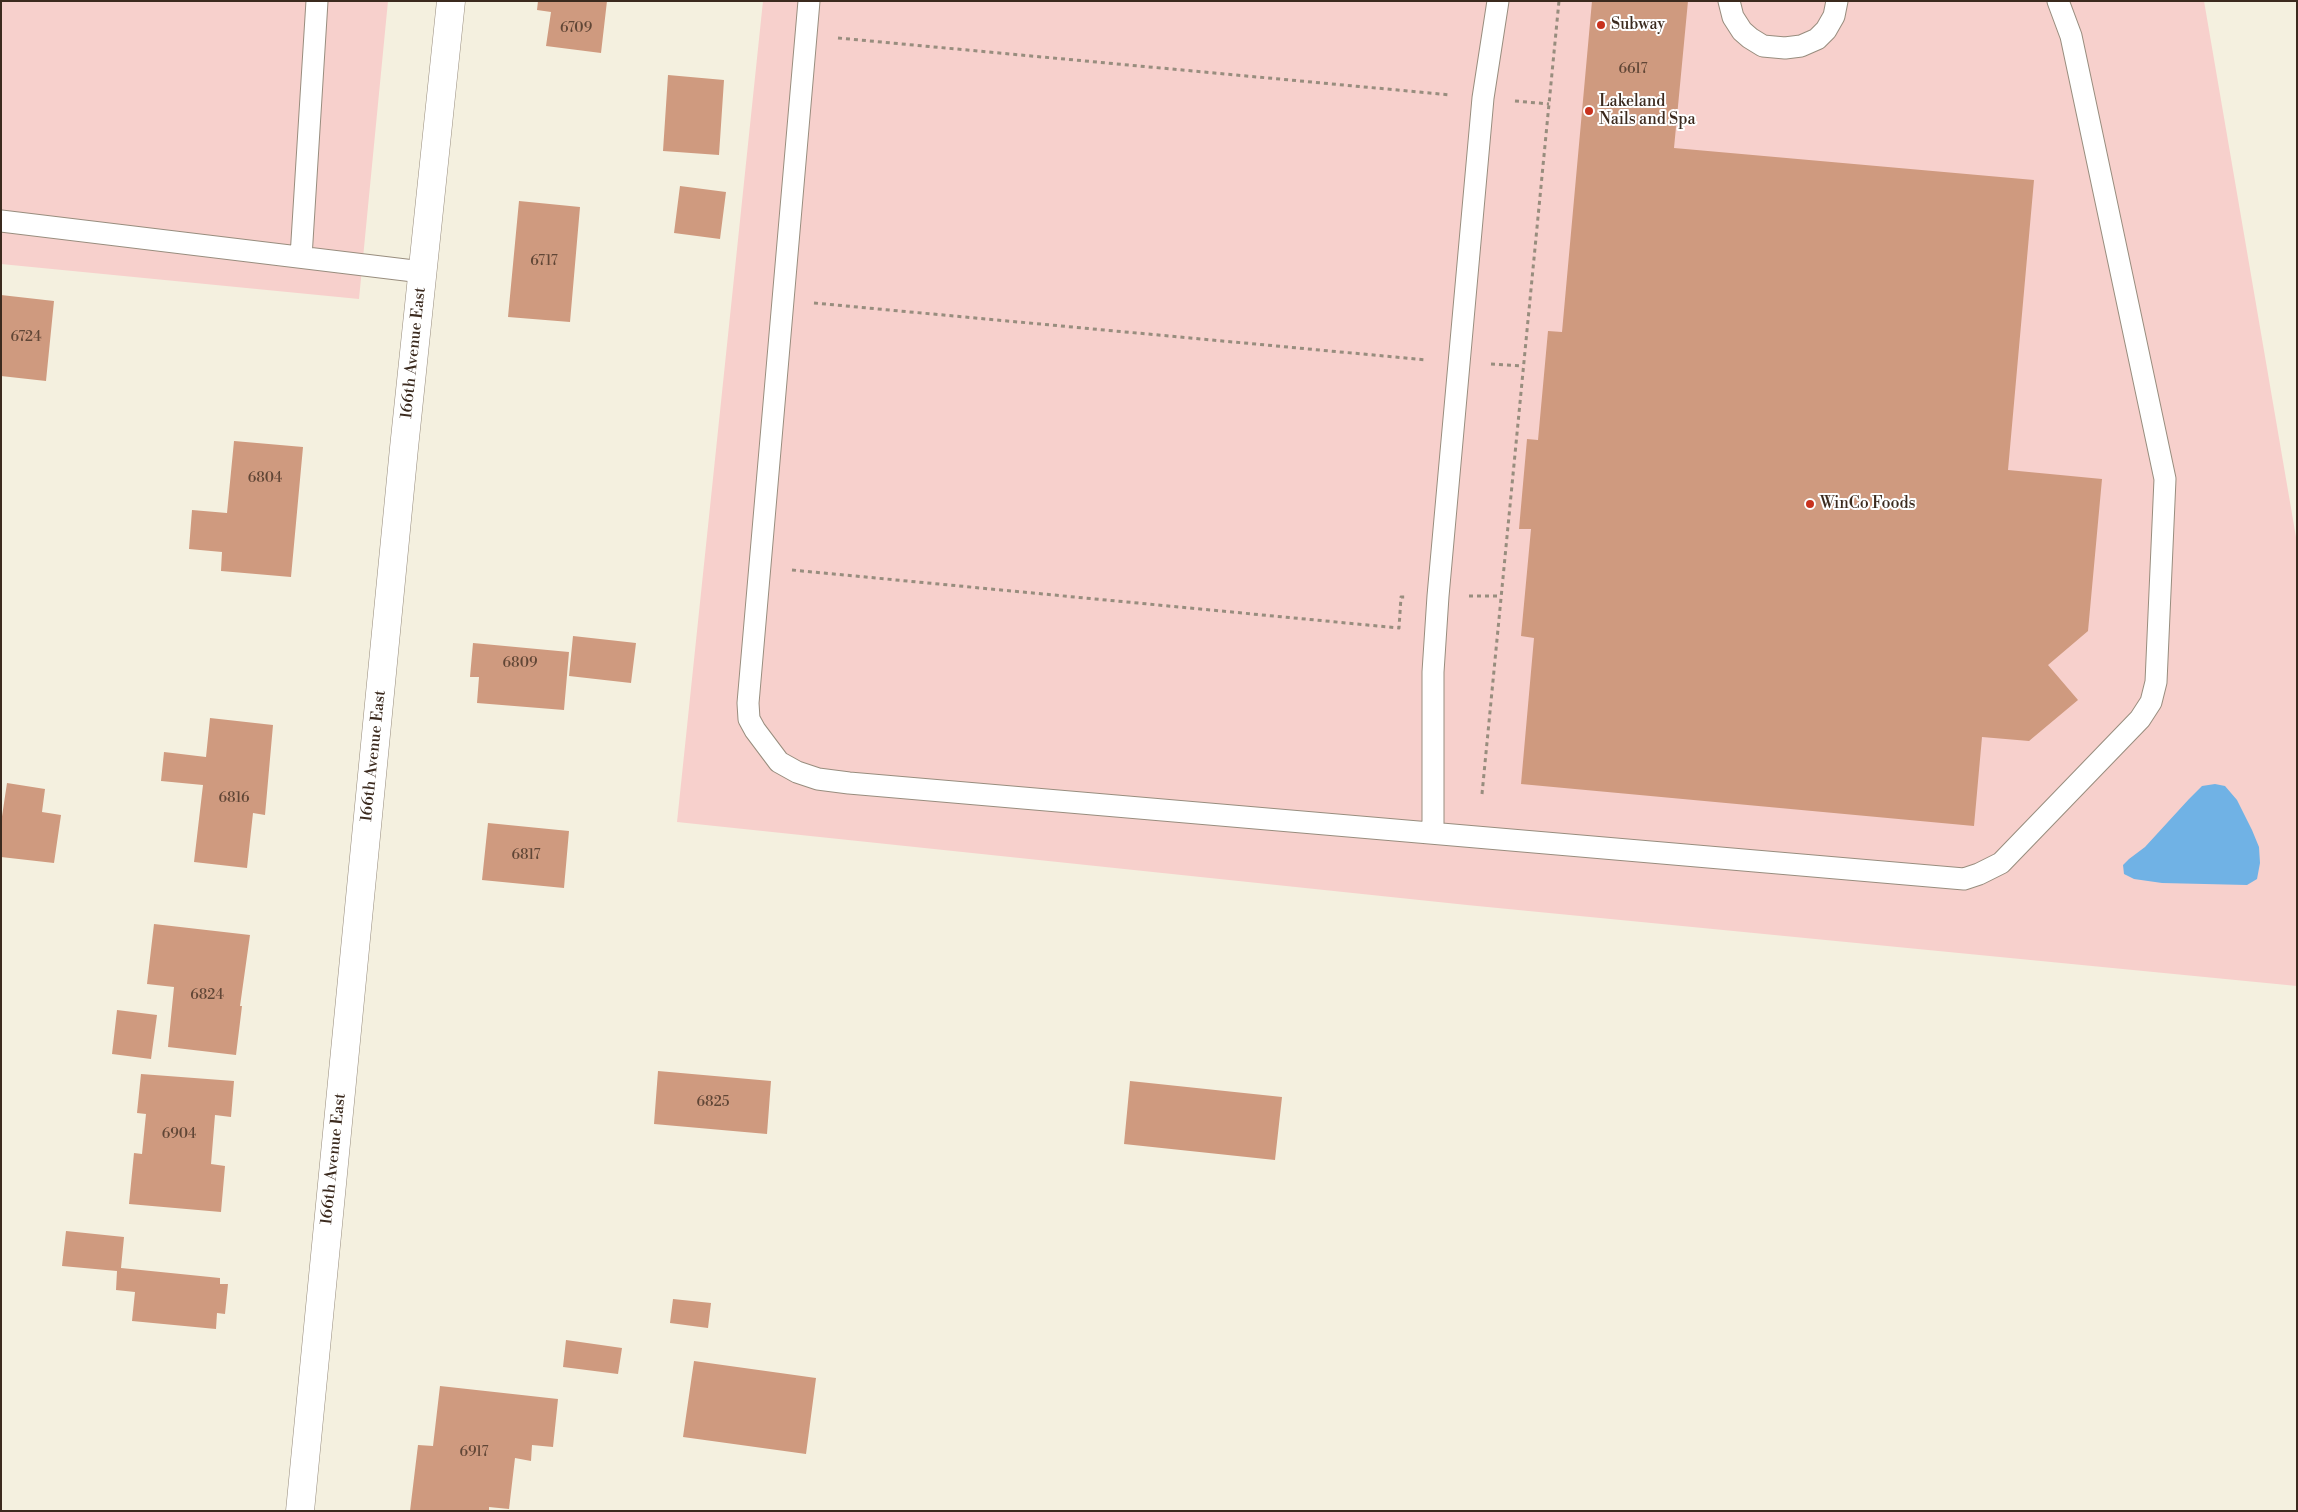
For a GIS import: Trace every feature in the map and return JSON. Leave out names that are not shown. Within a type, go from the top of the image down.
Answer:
[{"type":"street","name":"166th Avenue East","points":[[300,1511],[422,272],[451,1]]},
{"type":"lane","points":[[301,257],[317,1]]},
{"type":"lane","points":[[809,1],[748,703],[749,719],[779,762],[797,772],[818,779],[849,783],[1964,879],[2001,864],[2140,719],[2151,702],[2156,682],[2165,479],[2070,36],[2058,1]]},
{"type":"lane","points":[[1433,833],[1433,672],[1438,596],[1483,98],[1498,1]]},
{"type":"lane","points":[[1729,1],[1732,17],[1742,31],[1750,38],[1763,46],[1784,48],[1801,46],[1817,39],[1826,30],[1834,16],[1837,1]]},
{"type":"lane","points":[[1,221],[422,272]]},
{"type":"path","points":[[1482,794],[1558,1]]},
{"type":"path","points":[[806,35],[1549,104]]},
{"type":"path","points":[[783,300],[1459,362],[1523,366]]},
{"type":"path","points":[[759,567],[1399,628],[1401,597],[1501,596]]},
{"type":"shaded area","points":[[1,1],[388,1],[359,299],[1,264]]},
{"type":"shaded area","points":[[763,1],[2204,1],[2297,543],[2297,986],[1467,905],[677,822]]},
{"type":"water","points":[[2215,784],[2225,786],[2237,800],[2252,830],[2259,847],[2260,863],[2257,879],[2247,885],[2162,883],[2134,879],[2124,874],[2123,865],[2145,847],[2202,786]]},
{"type":"building","points":[[538,1],[607,1],[601,53],[546,46],[551,12],[537,10]]},
{"type":"building","name":"WinCo Foods","points":[[1592,1],[1688,1],[1674,148],[2034,180],[2008,470],[2102,479],[2088,631],[2048,665],[2078,700],[2029,741],[1982,737],[1974,826],[1521,784],[1534,638],[1521,636],[1531,529],[1519,529],[1527,439],[1538,440],[1548,331],[1562,332]]},
{"type":"building","points":[[668,75],[724,80],[719,155],[663,151]]},
{"type":"building","points":[[680,186],[726,192],[720,239],[674,233]]},
{"type":"building","points":[[519,201],[580,207],[570,322],[508,317]]},
{"type":"building","points":[[1,295],[54,301],[46,381],[1,376]]},
{"type":"building","points":[[234,441],[303,447],[291,577],[221,571],[222,552],[189,549],[192,510],[227,513]]},
{"type":"building","points":[[573,636],[636,643],[631,683],[569,676]]},
{"type":"building","points":[[473,643],[569,652],[564,710],[477,703],[479,677],[470,677]]},
{"type":"building","points":[[210,718],[273,725],[265,815],[253,813],[247,868],[194,862],[203,785],[161,781],[164,752],[206,757]]},
{"type":"building","points":[[7,783],[45,789],[42,812],[61,815],[54,863],[1,857],[1,823]]},
{"type":"building","points":[[488,823],[569,831],[564,888],[482,880]]},
{"type":"building","points":[[154,924],[250,935],[240,1006],[242,1006],[236,1055],[168,1047],[174,987],[147,984]]},
{"type":"building","points":[[117,1010],[157,1015],[151,1059],[112,1054]]},
{"type":"building","points":[[658,1071],[771,1081],[767,1134],[654,1124]]},
{"type":"building","points":[[141,1074],[234,1081],[231,1117],[215,1115],[211,1164],[225,1166],[221,1212],[129,1204],[134,1153],[142,1154],[146,1114],[137,1113]]},
{"type":"building","points":[[1130,1081],[1282,1097],[1275,1160],[1124,1144]]},
{"type":"building","points":[[66,1231],[124,1237],[121,1268],[220,1278],[220,1284],[228,1284],[225,1314],[217,1313],[216,1329],[132,1321],[135,1292],[116,1290],[117,1271],[62,1266]]},
{"type":"building","points":[[673,1299],[711,1303],[708,1328],[670,1323]]},
{"type":"building","points":[[566,1340],[622,1348],[618,1374],[563,1367]]},
{"type":"building","points":[[694,1361],[816,1378],[806,1454],[683,1437]]},
{"type":"building","points":[[440,1386],[558,1399],[553,1447],[532,1445],[531,1461],[515,1458],[509,1509],[489,1507],[489,1511],[410,1511],[418,1445],[433,1446]]},
{"type":"place","name":"Subway","points":[[1601,25]]},
{"type":"place","name":"Lakeland Nails and Spa","points":[[1589,111]]},
{"type":"place","name":"WinCo Foods","points":[[1810,504]]}]
